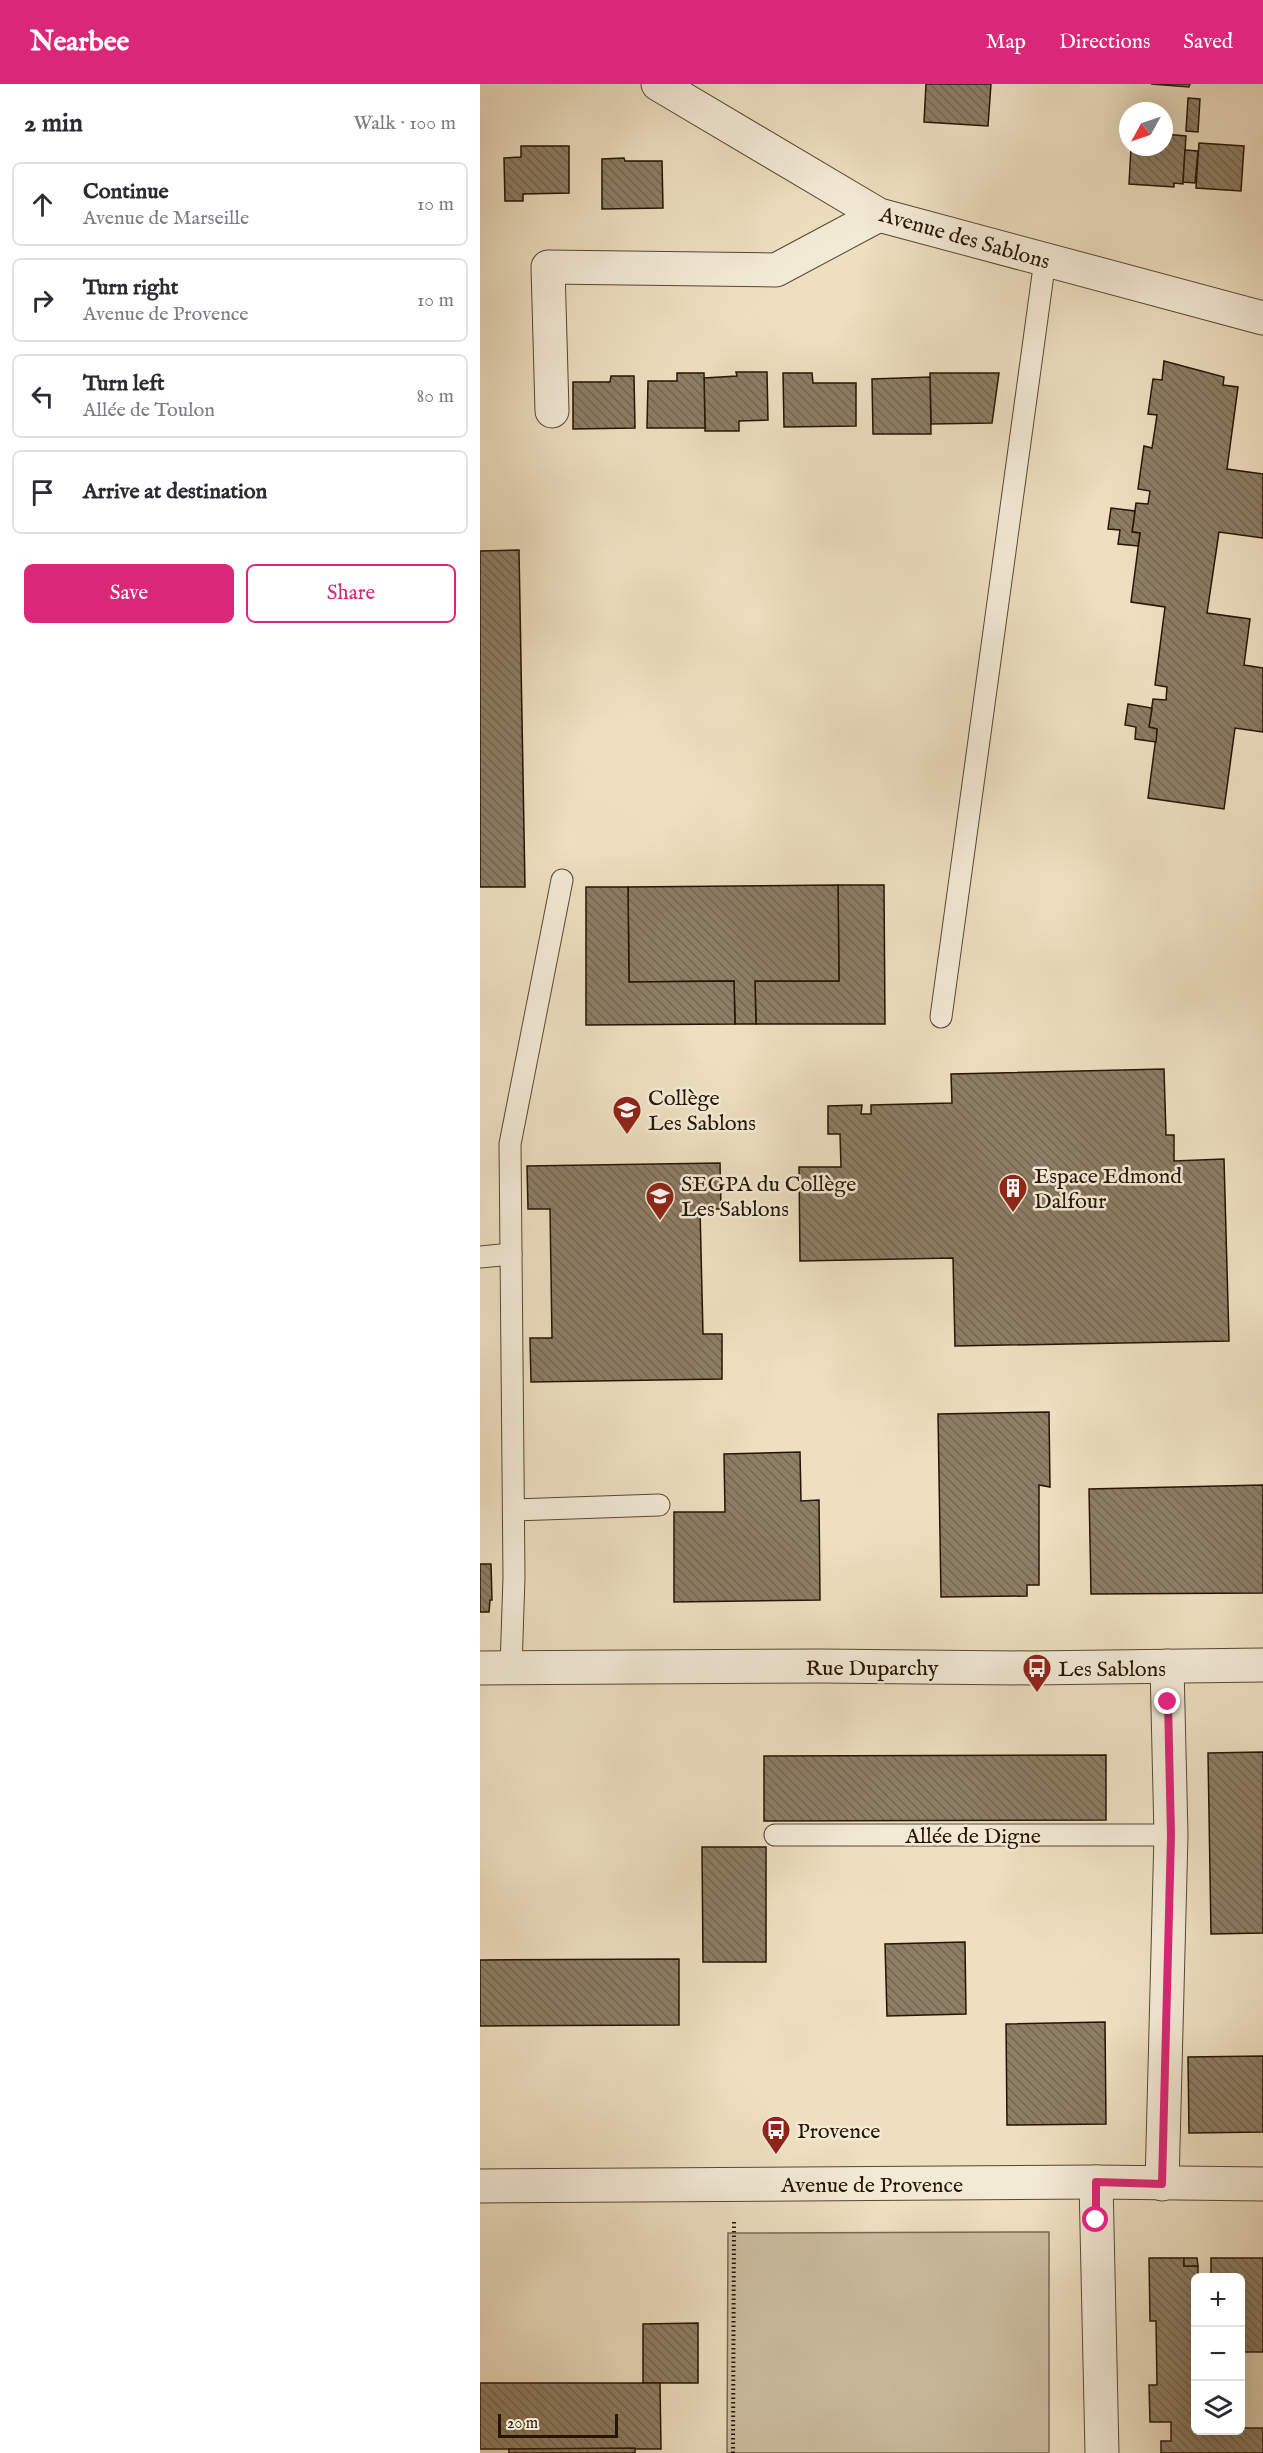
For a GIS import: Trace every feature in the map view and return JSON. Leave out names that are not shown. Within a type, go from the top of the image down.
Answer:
[{"type":"street","name":"Avenue des Sablons","points":[[658,84],[879,215],[1263,318]]},
{"type":"street","points":[[552,411],[548,267],[776,270],[879,215]]},
{"type":"street","name":"Rue Duparchy","points":[[496,1668],[821,1666],[1031,1668],[1263,1665]]},
{"type":"street","points":[[1162,2184],[1171,1835],[1167,1666]]},
{"type":"street","points":[[1096,2182],[1102,2453]]},
{"type":"street","name":"Avenue de Provence","points":[[480,2186],[1096,2182],[1263,2184]]},
{"type":"lane","points":[[941,1017],[1045,260]]},
{"type":"lane","points":[[496,1668],[514,1577],[510,1144],[562,880]]},
{"type":"lane","points":[[480,1257],[511,1254]]},
{"type":"lane","points":[[514,1510],[659,1505]]},
{"type":"lane","name":"Allée de Digne","points":[[776,1835],[1171,1835]]},
{"type":"path","points":[[734,2185],[734,2453]]},
{"type":"shaded area","points":[[1049,2232],[1049,2453],[727,2453],[728,2233]]},
{"type":"building","points":[[926,84],[991,84],[988,126],[924,122]]},
{"type":"building","points":[[1151,84],[1190,84],[1189,87]]},
{"type":"building","points":[[1188,98],[1200,99],[1198,132],[1186,131]]},
{"type":"building","points":[[1173,135],[1186,136],[1183,184],[1174,183],[1174,187],[1129,184],[1131,156],[1173,156]]},
{"type":"building","points":[[1199,143],[1244,146],[1241,191],[1196,188]]},
{"type":"building","points":[[521,146],[569,146],[569,193],[523,194],[523,201],[505,201],[504,158],[521,157]]},
{"type":"building","points":[[1185,150],[1198,151],[1195,183],[1183,182]]},
{"type":"building","points":[[624,158],[625,161],[662,161],[663,208],[602,209],[602,159]]},
{"type":"building","points":[[1164,361],[1224,377],[1223,385],[1238,387],[1227,469],[1263,474],[1263,538],[1219,532],[1207,613],[1250,619],[1244,665],[1263,668],[1263,732],[1235,728],[1224,809],[1148,798],[1157,729],[1149,727],[1153,699],[1166,700],[1167,687],[1155,685],[1165,607],[1131,602],[1140,533],[1132,532],[1136,503],[1148,504],[1150,491],[1138,489],[1144,446],[1152,448],[1157,415],[1148,414],[1153,379],[1162,380]]},
{"type":"building","points":[[736,372],[767,372],[768,420],[739,421],[739,431],[705,431],[704,378],[737,376]]},
{"type":"building","points":[[677,373],[704,373],[705,428],[647,428],[648,381],[677,381]]},
{"type":"building","points":[[783,373],[812,373],[813,383],[856,383],[856,426],[784,427]]},
{"type":"building","points":[[930,373],[999,373],[992,423],[931,424]]},
{"type":"building","points":[[611,376],[634,376],[635,428],[573,429],[573,382],[610,382]]},
{"type":"building","points":[[930,377],[931,434],[873,434],[872,379]]},
{"type":"building","points":[[1111,508],[1135,511],[1132,532],[1140,533],[1138,546],[1118,544],[1120,530],[1108,529]]},
{"type":"building","points":[[519,550],[525,887],[480,887],[480,551]]},
{"type":"building","points":[[1128,704],[1152,708],[1149,727],[1157,729],[1156,742],[1135,739],[1136,727],[1125,725]]},
{"type":"building","points":[[838,885],[884,885],[885,1024],[756,1024],[755,981],[839,981]]},
{"type":"building","points":[[838,885],[839,981],[755,981],[756,1024],[735,1024],[734,981],[629,982],[628,887]]},
{"type":"building","points":[[586,887],[628,887],[629,982],[734,981],[735,1024],[586,1025]]},
{"type":"building","name":"Espace Edmond Dalfour","points":[[1164,1069],[1166,1135],[1174,1135],[1174,1161],[1224,1159],[1229,1341],[955,1346],[953,1258],[800,1261],[799,1167],[841,1167],[840,1134],[828,1134],[828,1106],[862,1105],[861,1114],[871,1114],[871,1105],[952,1103],[951,1074]]},
{"type":"building","points":[[720,1163],[721,1209],[700,1209],[703,1334],[722,1334],[722,1379],[531,1382],[530,1338],[552,1338],[550,1209],[528,1209],[527,1166]]},
{"type":"building","points":[[1049,1412],[1050,1487],[1039,1485],[1039,1585],[1027,1585],[1027,1596],[941,1597],[938,1414]]},
{"type":"building","points":[[800,1452],[801,1501],[819,1500],[820,1600],[674,1602],[674,1512],[725,1512],[724,1454]]},
{"type":"building","points":[[1263,1485],[1263,1593],[1091,1594],[1089,1489]]},
{"type":"building","points":[[480,1564],[491,1564],[492,1600],[490,1600],[489,1612],[480,1612]]},
{"type":"building","points":[[1263,1752],[1263,1933],[1211,1934],[1208,1753]]},
{"type":"building","points":[[1106,1755],[1106,1820],[764,1821],[764,1756]]},
{"type":"building","points":[[702,1847],[766,1847],[766,1962],[703,1962]]},
{"type":"building","points":[[965,1942],[966,2014],[887,2016],[885,1944]]},
{"type":"building","points":[[679,1959],[679,2025],[480,2026],[480,1960]]},
{"type":"building","points":[[1105,2022],[1106,2124],[1007,2125],[1006,2024]]},
{"type":"building","points":[[1263,2056],[1263,2132],[1189,2133],[1188,2057]]},
{"type":"building","points":[[1149,2258],[1184,2258],[1184,2266],[1198,2266],[1198,2273],[1191,2273],[1191,2435],[1245,2435],[1245,2428],[1263,2428],[1263,2453],[1161,2453],[1161,2441],[1171,2441],[1171,2422],[1150,2422],[1149,2385],[1157,2385],[1156,2321],[1150,2321]]},
{"type":"building","points":[[1184,2258],[1197,2258],[1198,2266],[1184,2266]]},
{"type":"building","points":[[1211,2258],[1263,2258],[1263,2352],[1245,2352],[1245,2273],[1211,2273]]},
{"type":"building","points":[[698,2323],[698,2383],[643,2383],[643,2324]]},
{"type":"building","points":[[480,2383],[660,2383],[661,2449],[480,2449]]},
{"type":"building","points":[[635,2448],[635,2453],[509,2453],[509,2449]]},
{"type":"place","name":"Collège Les Sablons","points":[[627,1136]]},
{"type":"place","name":"Espace Edmond Dalfour","points":[[1013,1214]]},
{"type":"place","name":"SEGPA du Collège Les Sablons","points":[[660,1222]]},
{"type":"place","name":"Les Sablons","points":[[1037,1694]]},
{"type":"place","name":"Provence","points":[[776,2156]]},
{"type":"route","points":[[1096,2220],[1096,2182],[1162,2184],[1171,1835],[1168,1702]]}]
